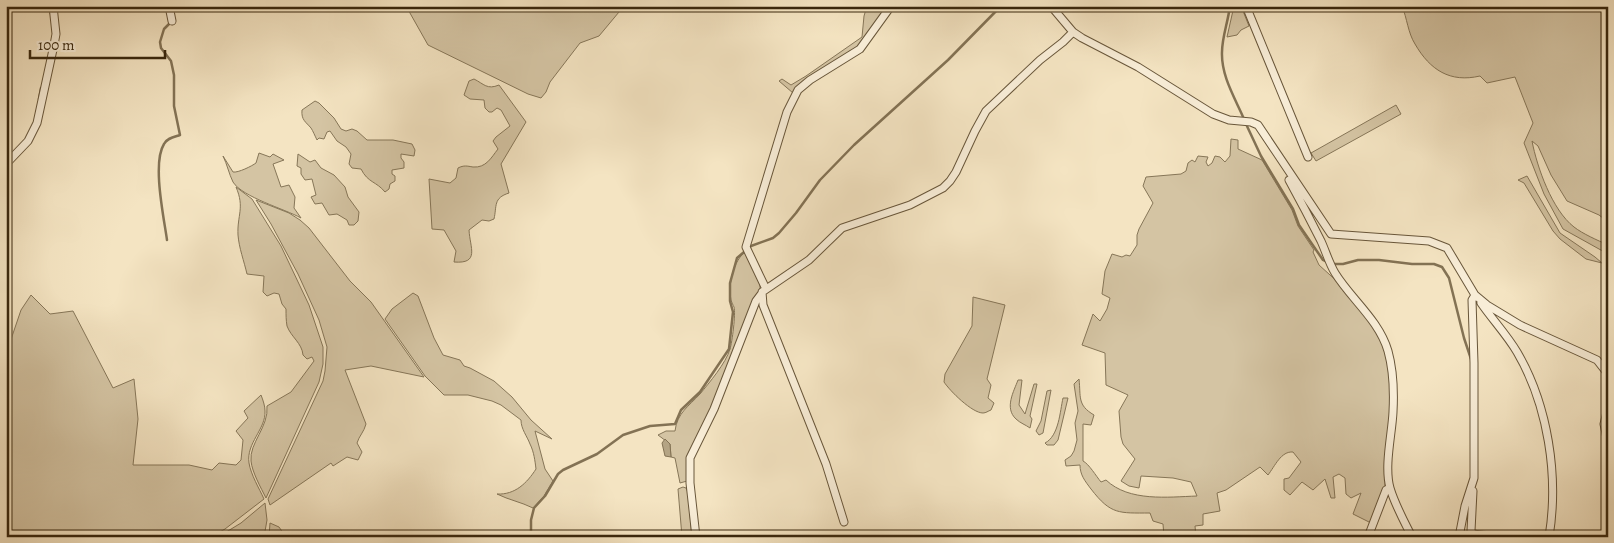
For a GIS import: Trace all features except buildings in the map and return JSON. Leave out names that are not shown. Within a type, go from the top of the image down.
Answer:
[{"type":"street","points":[[6,164],[28,140],[36,123],[54,50],[56,34],[53,6]]},
{"type":"street","points":[[169,6],[172,21]]},
{"type":"street","points":[[844,522],[826,464],[763,305],[764,291],[746,247],[786,112],[798,90],[810,80],[860,49],[891,6]]},
{"type":"street","points":[[1051,6],[1073,32],[1138,67],[1213,114],[1229,120],[1247,122],[1258,126],[1331,234],[1429,241],[1441,244],[1447,248],[1475,295],[1517,351],[1540,401],[1547,428],[1552,482],[1549,537]]},
{"type":"street","points":[[1246,6],[1308,158]]},
{"type":"street","points":[[696,537],[690,483],[690,458],[714,409],[756,301],[764,291],[809,260],[842,228],[910,205],[943,188],[950,182],[959,167],[974,131],[986,111],[1073,32]]},
{"type":"street","points":[[1274,152],[1322,243],[1330,264],[1341,282],[1371,318],[1385,341],[1391,367],[1393,394],[1389,467],[1390,488],[1412,537]]},
{"type":"street","points":[[1475,295],[1487,305],[1520,325],[1597,360],[1608,374]]},
{"type":"street","points":[[1475,295],[1472,300],[1474,478],[1470,531],[1473,534],[1498,537]]},
{"type":"street","points":[[1608,408],[1604,424],[1608,443]]},
{"type":"street","points":[[1459,537],[1465,506],[1474,478]]},
{"type":"street","points":[[1368,537],[1386,490],[1390,488]]},
{"type":"shaded area","points":[[406,6],[624,6],[599,36],[580,43],[550,82],[541,98],[528,94],[428,45]]},
{"type":"shaded area","points":[[867,6],[888,6],[860,46],[793,93],[779,81],[782,79],[791,85],[862,37]]},
{"type":"shaded area","points":[[1234,6],[1241,6],[1249,26],[1241,30],[1237,35],[1227,37]]},
{"type":"shaded area","points":[[1402,6],[1608,6],[1608,222],[1599,215],[1567,201],[1551,175],[1538,146],[1532,141],[1542,175],[1559,210],[1578,230],[1608,245],[1608,254],[1563,229],[1544,194],[1524,143],[1533,123],[1515,77],[1487,83],[1480,76],[1459,78],[1450,76],[1434,67],[1427,61],[1415,44]]},
{"type":"shaded area","points":[[474,79],[488,87],[499,85],[526,122],[501,164],[509,193],[498,200],[494,219],[489,221],[482,220],[469,230],[472,249],[470,258],[462,262],[454,262],[456,251],[444,230],[432,229],[429,179],[450,183],[456,178],[458,168],[462,166],[478,167],[485,164],[498,149],[493,141],[510,126],[501,110],[497,108],[489,112],[485,108],[484,100],[470,99],[464,95],[469,81]]},
{"type":"shaded area","points":[[315,101],[334,118],[341,129],[357,131],[367,140],[393,140],[412,144],[415,150],[414,156],[401,154],[404,168],[392,170],[395,181],[390,184],[389,189],[385,192],[369,180],[361,169],[352,168],[349,164],[351,154],[346,147],[337,141],[330,131],[327,132],[324,139],[319,138],[317,140],[311,128],[303,119],[302,113],[302,110]]},
{"type":"shaded area","points":[[1396,105],[1401,114],[1316,161],[1311,153]]},
{"type":"shaded area","points":[[1231,139],[1238,140],[1238,149],[1262,160],[1292,210],[1298,226],[1314,250],[1313,252],[1319,265],[1340,284],[1369,320],[1383,343],[1389,367],[1391,411],[1385,486],[1371,523],[1353,514],[1361,493],[1351,498],[1346,494],[1345,478],[1339,474],[1333,477],[1335,498],[1331,498],[1325,479],[1313,490],[1302,482],[1290,495],[1284,490],[1284,479],[1289,478],[1301,462],[1293,452],[1282,456],[1268,475],[1260,467],[1226,490],[1217,493],[1220,511],[1203,514],[1203,525],[1195,526],[1196,537],[1164,537],[1163,524],[1153,521],[1150,513],[1123,512],[1110,508],[1104,504],[1087,483],[1082,475],[1080,465],[1066,466],[1065,460],[1074,451],[1077,440],[1075,423],[1078,411],[1074,384],[1079,379],[1082,404],[1094,415],[1091,425],[1083,424],[1083,461],[1101,482],[1106,480],[1126,492],[1149,497],[1197,496],[1191,482],[1173,478],[1141,476],[1139,488],[1129,486],[1121,481],[1135,459],[1123,444],[1121,437],[1119,411],[1128,395],[1106,385],[1105,353],[1082,345],[1093,314],[1100,321],[1107,309],[1110,298],[1102,294],[1105,271],[1112,254],[1122,257],[1130,256],[1137,245],[1139,229],[1153,203],[1143,186],[1146,177],[1181,174],[1186,171],[1188,163],[1192,160],[1195,162],[1198,156],[1208,157],[1206,162],[1208,166],[1212,163],[1215,156],[1220,157],[1225,162],[1230,156]]},
{"type":"shaded area","points":[[259,153],[270,157],[273,154],[284,160],[273,164],[281,187],[289,185],[295,197],[294,208],[301,218],[254,198],[233,182],[223,156],[233,172],[235,172],[256,163]]},
{"type":"shaded area","points":[[298,154],[310,162],[315,160],[321,168],[334,175],[345,187],[348,197],[359,212],[358,221],[354,225],[349,225],[347,220],[337,214],[329,215],[322,203],[315,204],[311,197],[316,195],[312,179],[305,180],[301,174],[301,168],[297,166]]},
{"type":"shaded area","points":[[1527,176],[1560,233],[1602,263],[1586,259],[1560,239],[1553,231],[1524,183],[1518,180]]},
{"type":"shaded area","points":[[236,187],[252,199],[281,246],[309,305],[323,347],[323,364],[319,382],[266,498],[255,475],[251,454],[265,421],[267,406],[291,392],[314,361],[312,357],[307,359],[303,355],[301,347],[289,330],[286,309],[282,304],[279,294],[274,293],[267,296],[263,292],[264,276],[247,274],[240,250],[238,228],[240,201]]},
{"type":"shaded area","points":[[256,200],[289,213],[309,228],[350,281],[371,302],[424,377],[371,366],[345,370],[366,424],[357,443],[362,452],[358,460],[347,457],[333,466],[331,463],[270,505],[268,499],[323,381],[327,347],[319,320],[298,274]]},
{"type":"shaded area","points":[[746,251],[760,284],[760,290],[712,409],[696,440],[687,481],[680,483],[675,458],[671,457],[670,444],[658,435],[666,431],[675,431],[678,419],[712,379],[728,355],[732,341],[734,315],[730,294],[732,273]]},
{"type":"shaded area","points":[[413,293],[418,296],[434,338],[443,355],[460,360],[464,366],[494,381],[552,439],[535,431],[545,469],[553,481],[544,496],[533,508],[497,494],[503,494],[520,487],[536,469],[532,450],[521,420],[501,405],[492,401],[468,395],[444,395],[425,376],[385,319],[392,309]]},
{"type":"shaded area","points":[[31,295],[50,314],[73,311],[113,388],[134,379],[138,419],[133,465],[189,465],[212,470],[219,463],[236,465],[241,460],[243,440],[236,431],[248,418],[244,411],[261,395],[265,407],[263,424],[250,449],[249,463],[253,477],[264,499],[225,529],[204,537],[6,537],[6,354],[21,310]]},
{"type":"shaded area","points":[[973,297],[1005,305],[987,379],[991,385],[988,398],[994,403],[991,410],[984,413],[967,406],[944,382],[945,374],[972,326]]},
{"type":"shaded area","points":[[1018,380],[1022,380],[1019,405],[1025,414],[1034,384],[1037,384],[1030,416],[1032,419],[1030,428],[1019,422],[1012,415],[1010,405]]},
{"type":"shaded area","points":[[1051,390],[1043,433],[1039,435],[1036,431],[1041,421],[1047,391]]},
{"type":"shaded area","points":[[1063,398],[1068,398],[1058,440],[1054,445],[1047,445],[1045,443],[1050,440],[1056,429]]},
{"type":"shaded area","points":[[665,439],[670,444],[671,457],[665,456],[662,443]]},
{"type":"shaded area","points":[[683,487],[688,492],[692,537],[682,537],[678,489]]},
{"type":"shaded area","points":[[265,503],[267,520],[264,537],[218,537],[241,523]]},
{"type":"shaded area","points":[[270,523],[279,527],[286,537],[269,537]]},
{"type":"waterway","points":[[49,6],[51,14]]},
{"type":"waterway","points":[[531,537],[531,520],[534,508],[545,496],[558,474],[563,470],[597,454],[623,435],[650,426],[675,424],[681,410],[700,392],[729,349],[733,312],[730,301],[730,283],[737,258],[751,246],[773,238],[779,233],[820,180],[854,145],[948,60],[1001,6]]},
{"type":"waterway","points":[[1230,6],[1223,41],[1222,61],[1229,87],[1244,119]]},
{"type":"waterway","points":[[167,240],[160,191],[159,164],[165,142],[180,135],[174,106],[174,75],[171,61],[161,48],[160,42],[164,29],[172,21]]},
{"type":"waterway","points":[[39,99],[41,88]]},
{"type":"waterway","points":[[1246,124],[1261,156],[1293,209],[1299,225],[1323,260],[1327,262]]},
{"type":"waterway","points":[[6,158],[15,151]]},
{"type":"waterway","points":[[1333,264],[1343,264],[1358,260],[1379,260],[1412,264],[1434,264],[1442,267],[1449,278],[1471,359]]}]
